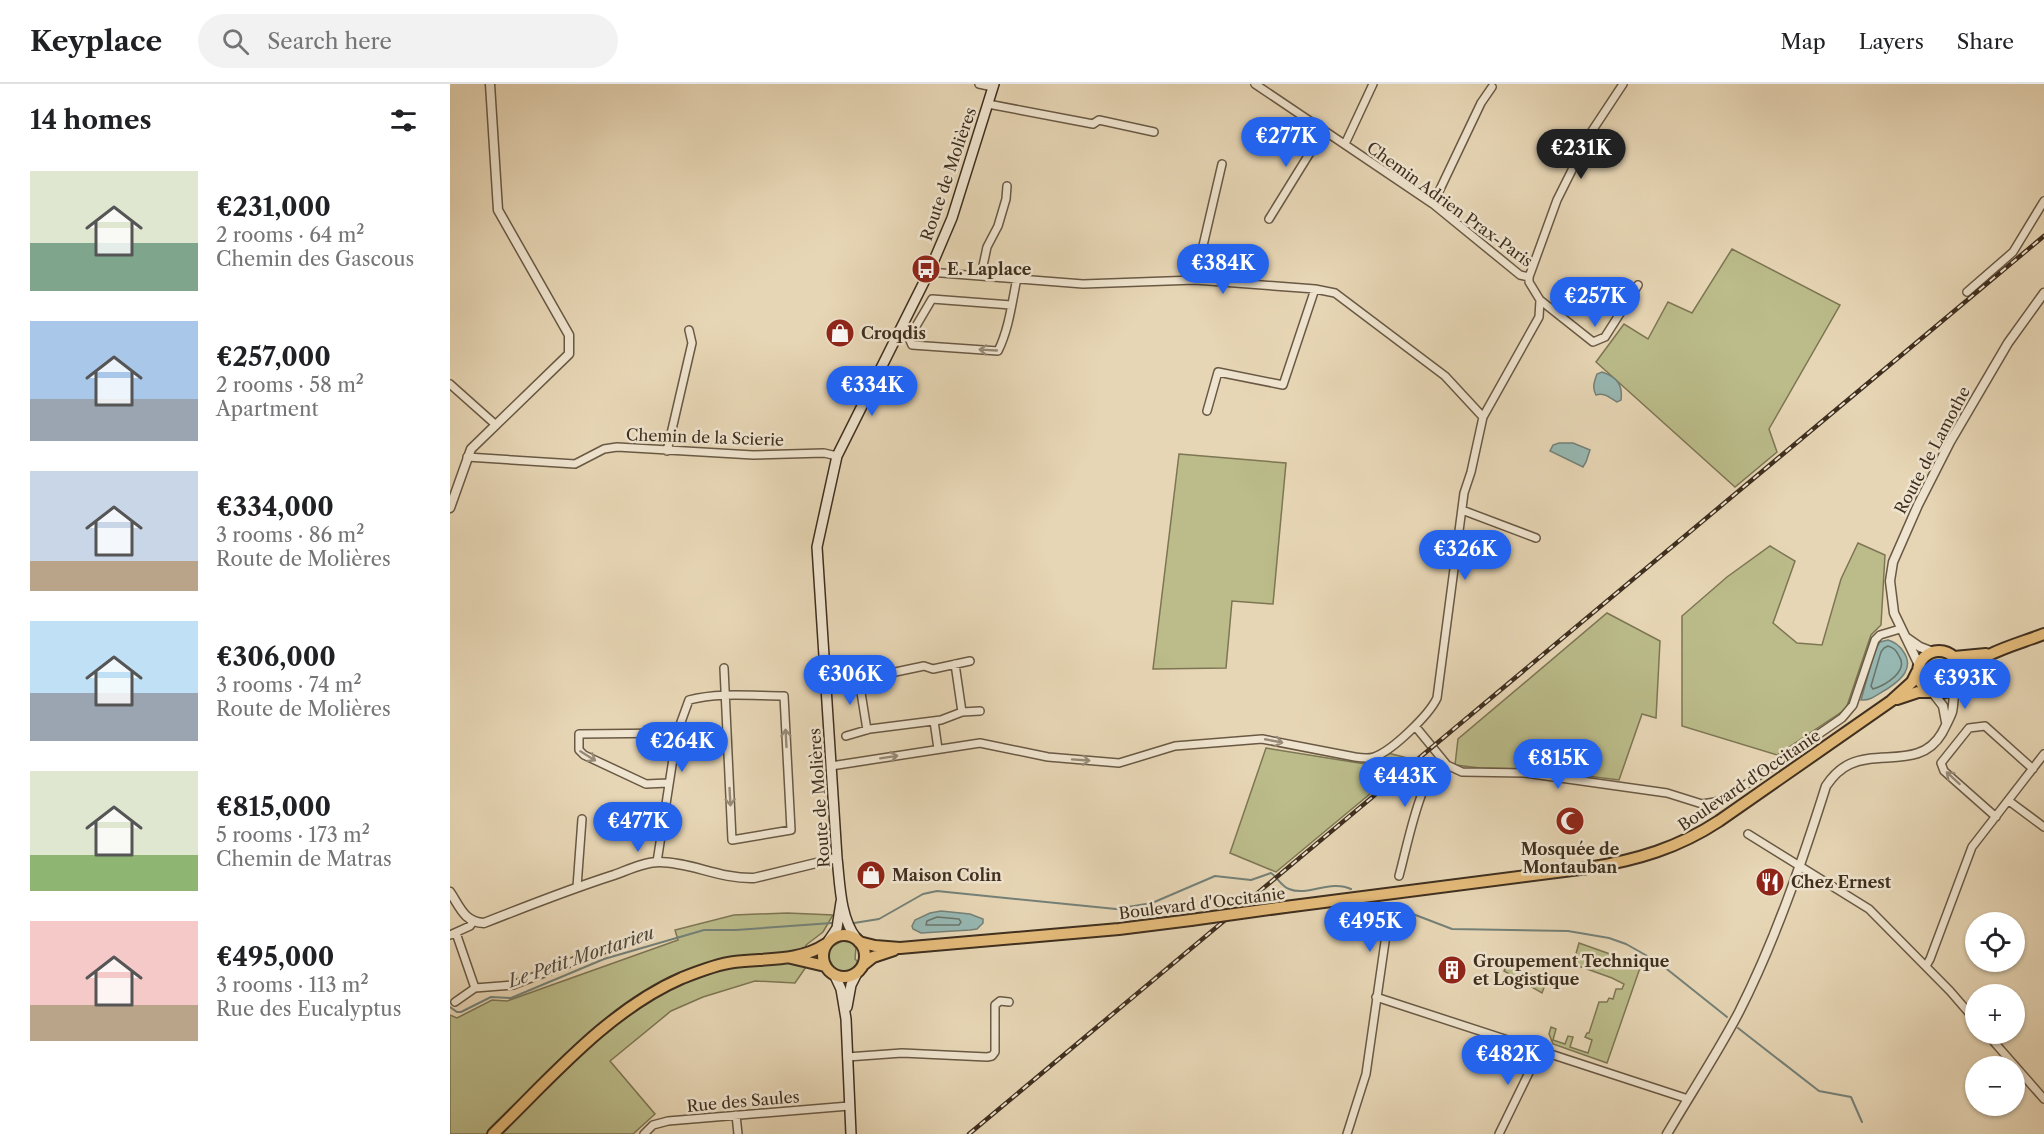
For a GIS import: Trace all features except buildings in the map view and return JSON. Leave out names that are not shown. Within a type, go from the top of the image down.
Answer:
[{"type":"main road","name":"Route de Molières","points":[[857,940],[847,924],[837,858],[817,547],[837,456],[929,272],[952,218],[993,85]]},
{"type":"main road","points":[[1998,651],[1967,657],[1953,657],[1944,652],[1933,652],[1924,657],[1918,668],[1922,685],[1931,692],[1946,692],[1970,666],[1998,651],[2044,634]]},
{"type":"main road","points":[[1953,657],[1960,669],[1958,681]]},
{"type":"main road","name":"Boulevard d'Occitanie","points":[[857,940],[875,946],[900,948],[1119,928],[1588,868],[1635,859],[1680,844],[1707,829],[1891,701],[1912,682],[1918,668]]},
{"type":"main road","name":"Boulevard d'Occitanie","points":[[1891,701],[1918,692],[1931,692]]},
{"type":"main road","name":"Route de Molières","points":[[828,942],[837,928],[841,896]]},
{"type":"main road","points":[[493,1134],[584,1046],[630,1006],[682,978],[730,962],[788,958],[815,951],[842,935],[857,940],[864,950],[860,969],[851,985],[846,1019]]},
{"type":"main road","points":[[825,966],[823,953],[828,942]]},
{"type":"main road","name":"Boulevard d'Occitanie","points":[[860,969],[873,957],[900,948]]},
{"type":"main road","points":[[788,958],[825,966],[835,976],[841,990],[846,1019],[851,1134]]},
{"type":"main road","points":[[835,976],[849,977],[860,969]]},
{"type":"street","points":[[450,508],[466,457],[471,449],[569,354],[569,335],[498,210],[490,84]]},
{"type":"street","points":[[979,84],[993,85]]},
{"type":"street","name":"Chemin Adrien Prax-Paris","points":[[1255,84],[1433,204],[1520,275],[1528,277],[1540,300]]},
{"type":"street","points":[[1345,144],[1373,84]]},
{"type":"street","points":[[1528,277],[1557,200],[1590,135],[1623,84]]},
{"type":"street","points":[[1433,204],[1481,104],[1492,87]]},
{"type":"street","points":[[988,104],[1093,124],[1099,120],[1154,132]]},
{"type":"street","points":[[1269,219],[1324,130]]},
{"type":"street","points":[[1195,280],[1222,164]]},
{"type":"street","points":[[981,275],[987,247],[998,226],[1006,198],[1006,186]]},
{"type":"street","points":[[1967,291],[2013,252],[2044,201]]},
{"type":"street","points":[[929,272],[1083,284],[1195,280],[1335,293],[1445,376],[1483,417]]},
{"type":"street","points":[[1011,305],[932,299],[909,338],[912,345],[998,351],[1003,342],[1017,278]]},
{"type":"street","points":[[1540,300],[1593,342],[1605,337],[1638,285]]},
{"type":"street","points":[[1207,411],[1218,372],[1283,385],[1315,290]]},
{"type":"street","name":"Route de Lamothe","points":[[1918,668],[1893,607],[1891,571],[1896,553],[1950,442],[2008,343],[2044,294]]},
{"type":"street","points":[[831,766],[980,743],[1048,757],[1119,763],[1175,746],[1262,739],[1355,757],[1370,758],[1382,753],[1414,726],[1437,698],[1464,493],[1472,472],[1483,417],[1539,317],[1540,300]]},
{"type":"street","points":[[667,451],[692,344],[688,330]]},
{"type":"street","points":[[450,384],[496,424]]},
{"type":"street","name":"Chemin de la Scierie","points":[[466,457],[575,464],[604,449],[617,447],[753,455],[824,453],[837,456]]},
{"type":"street","points":[[1462,510],[1536,538]]},
{"type":"street","points":[[1414,726],[1447,765],[1462,772],[1525,773],[1667,793],[1702,804],[1728,797],[1842,718],[1853,705],[1875,640],[1880,635],[1902,631],[1915,644],[1933,652]]},
{"type":"street","points":[[843,683],[924,666],[933,669],[970,661]]},
{"type":"street","points":[[955,664],[962,712]]},
{"type":"street","points":[[657,862],[677,733],[690,700],[704,696],[725,696],[784,696],[791,830],[732,840],[725,696],[724,668]]},
{"type":"street","points":[[859,680],[867,730]]},
{"type":"street","points":[[1667,1134],[1723,1043],[1772,939],[1826,786],[1834,774],[1849,764],[1871,758],[1899,758],[1921,753],[1935,742],[1951,715],[1953,696],[1958,681]]},
{"type":"street","points":[[1931,692],[1943,706],[1946,722]]},
{"type":"street","points":[[846,736],[867,730],[934,721],[962,712],[980,711]]},
{"type":"street","points":[[934,721],[938,749]]},
{"type":"street","points":[[1996,818],[1944,771],[1941,764],[1946,756],[1969,728],[1985,726],[2033,769]]},
{"type":"street","points":[[668,783],[646,784],[584,755],[579,750],[579,734],[677,733]]},
{"type":"street","points":[[1926,966],[1972,847],[2044,754]]},
{"type":"street","points":[[1399,876],[1426,780],[1435,765],[1442,760]]},
{"type":"street","points":[[2009,801],[2044,827]]},
{"type":"street","points":[[577,887],[582,819]]},
{"type":"street","points":[[1748,834],[1869,909],[1965,1009]]},
{"type":"street","points":[[450,892],[467,917],[473,922],[484,923],[577,887],[657,862],[741,879],[754,878],[837,858]]},
{"type":"street","points":[[1347,1134],[1366,1074],[1389,914]]},
{"type":"street","points":[[473,922],[470,926],[453,934],[475,988]]},
{"type":"street","points":[[455,1002],[475,988],[513,985],[613,946]]},
{"type":"street","points":[[1376,997],[1688,1099]]},
{"type":"street","points":[[847,1057],[902,1053],[992,1056],[995,1052],[995,1005],[1000,1001],[1009,1002]]},
{"type":"street","points":[[1996,1044],[2044,1100]]},
{"type":"street","points":[[1499,1134],[1540,1050]]},
{"type":"street","name":"Rue des Saules","points":[[644,1134],[660,1122],[849,1107]]},
{"type":"street","points":[[736,1115],[738,1134]]},
{"type":"green space","points":[[1732,249],[1840,305],[1769,429],[1777,452],[1735,487],[1596,362],[1624,324],[1648,339],[1668,302],[1692,313]]},
{"type":"green space","points":[[1179,454],[1286,463],[1273,604],[1232,601],[1226,668],[1153,669]]},
{"type":"green space","points":[[1858,543],[1885,555],[1881,625],[1871,635],[1846,709],[1777,755],[1682,726],[1682,616],[1727,577],[1770,546],[1795,561],[1773,623],[1797,643],[1822,645],[1841,579]]},
{"type":"green space","points":[[1607,613],[1660,641],[1656,718],[1642,714],[1619,780],[1531,769],[1455,765],[1458,739]]},
{"type":"green space","points":[[1938,656],[1949,659],[1950,668],[1955,676],[1949,686],[1941,689],[1927,683],[1923,676],[1923,668],[1927,661]]},
{"type":"green space","points":[[1266,748],[1365,764],[1376,761],[1388,753],[1412,759],[1276,872],[1230,853]]},
{"type":"green space","points":[[787,913],[833,915],[823,932],[806,945],[806,967],[795,983],[755,981],[703,997],[671,1011],[610,1061],[655,1114],[633,1134],[450,1134],[450,1015],[457,1018],[492,1000],[507,1001],[678,940],[675,930],[734,915]]},
{"type":"green space","points":[[842,941],[850,942],[856,947],[855,959],[858,962],[853,968],[844,971],[834,968],[828,958],[831,947]]},
{"type":"green space","points":[[1579,943],[1641,965],[1607,1063],[1553,1044],[1549,1034],[1551,1027],[1556,1029],[1553,1040],[1565,1044],[1568,1036],[1573,1037],[1570,1047],[1588,1053],[1592,1040],[1585,1037],[1589,1033],[1599,1002],[1607,1002],[1609,998],[1613,999],[1616,989],[1622,989],[1624,984],[1573,964]]},
{"type":"green space","points":[[1507,966],[1542,978],[1544,972],[1549,974],[1542,993],[1504,971]]},
{"type":"water","points":[[1602,372],[1612,376],[1618,382],[1621,400],[1617,402],[1604,395],[1596,395],[1594,382],[1597,374]]},
{"type":"water","points":[[1573,443],[1590,450],[1583,467],[1550,451],[1553,445]]},
{"type":"water","points":[[1888,640],[1898,645],[1903,651],[1908,663],[1905,673],[1897,682],[1877,695],[1861,700],[1875,650],[1880,642]]},
{"type":"water","points":[[941,911],[970,914],[983,919],[983,923],[977,929],[970,930],[921,933],[913,929],[915,920]]},
{"type":"waterway","name":"Le Petit Mortarieu","points":[[854,923],[879,919],[923,894],[937,891],[1116,909],[1152,903],[1215,876],[1251,880],[1271,873],[1286,888],[1296,891],[1335,886],[1351,889]]},
{"type":"waterway","name":"Le Petit Mortarieu","points":[[1392,906],[1452,929],[1568,931],[1609,938],[1626,944],[1658,962],[1727,1017]]},
{"type":"waterway","name":"Le Petit Mortarieu","points":[[450,1007],[461,1012],[491,997],[511,998],[604,959],[704,930],[832,923]]},
{"type":"waterway","name":"Le Petit Mortarieu","points":[[1738,1028],[1819,1091],[1851,1097],[1862,1122]]},
{"type":"railway","points":[[969,1134],[2044,236]]},
{"type":"place","name":"E. Laplace","points":[[926,269]]},
{"type":"place","name":"Croqdis","points":[[840,333]]},
{"type":"place","name":"Mosquée de Montauban","points":[[1570,821]]},
{"type":"place","name":"Maison Colin","points":[[871,875]]},
{"type":"place","name":"Chez Ernest","points":[[1770,882]]},
{"type":"place","name":"Groupement Technique et Logistique","points":[[1452,970]]}]
